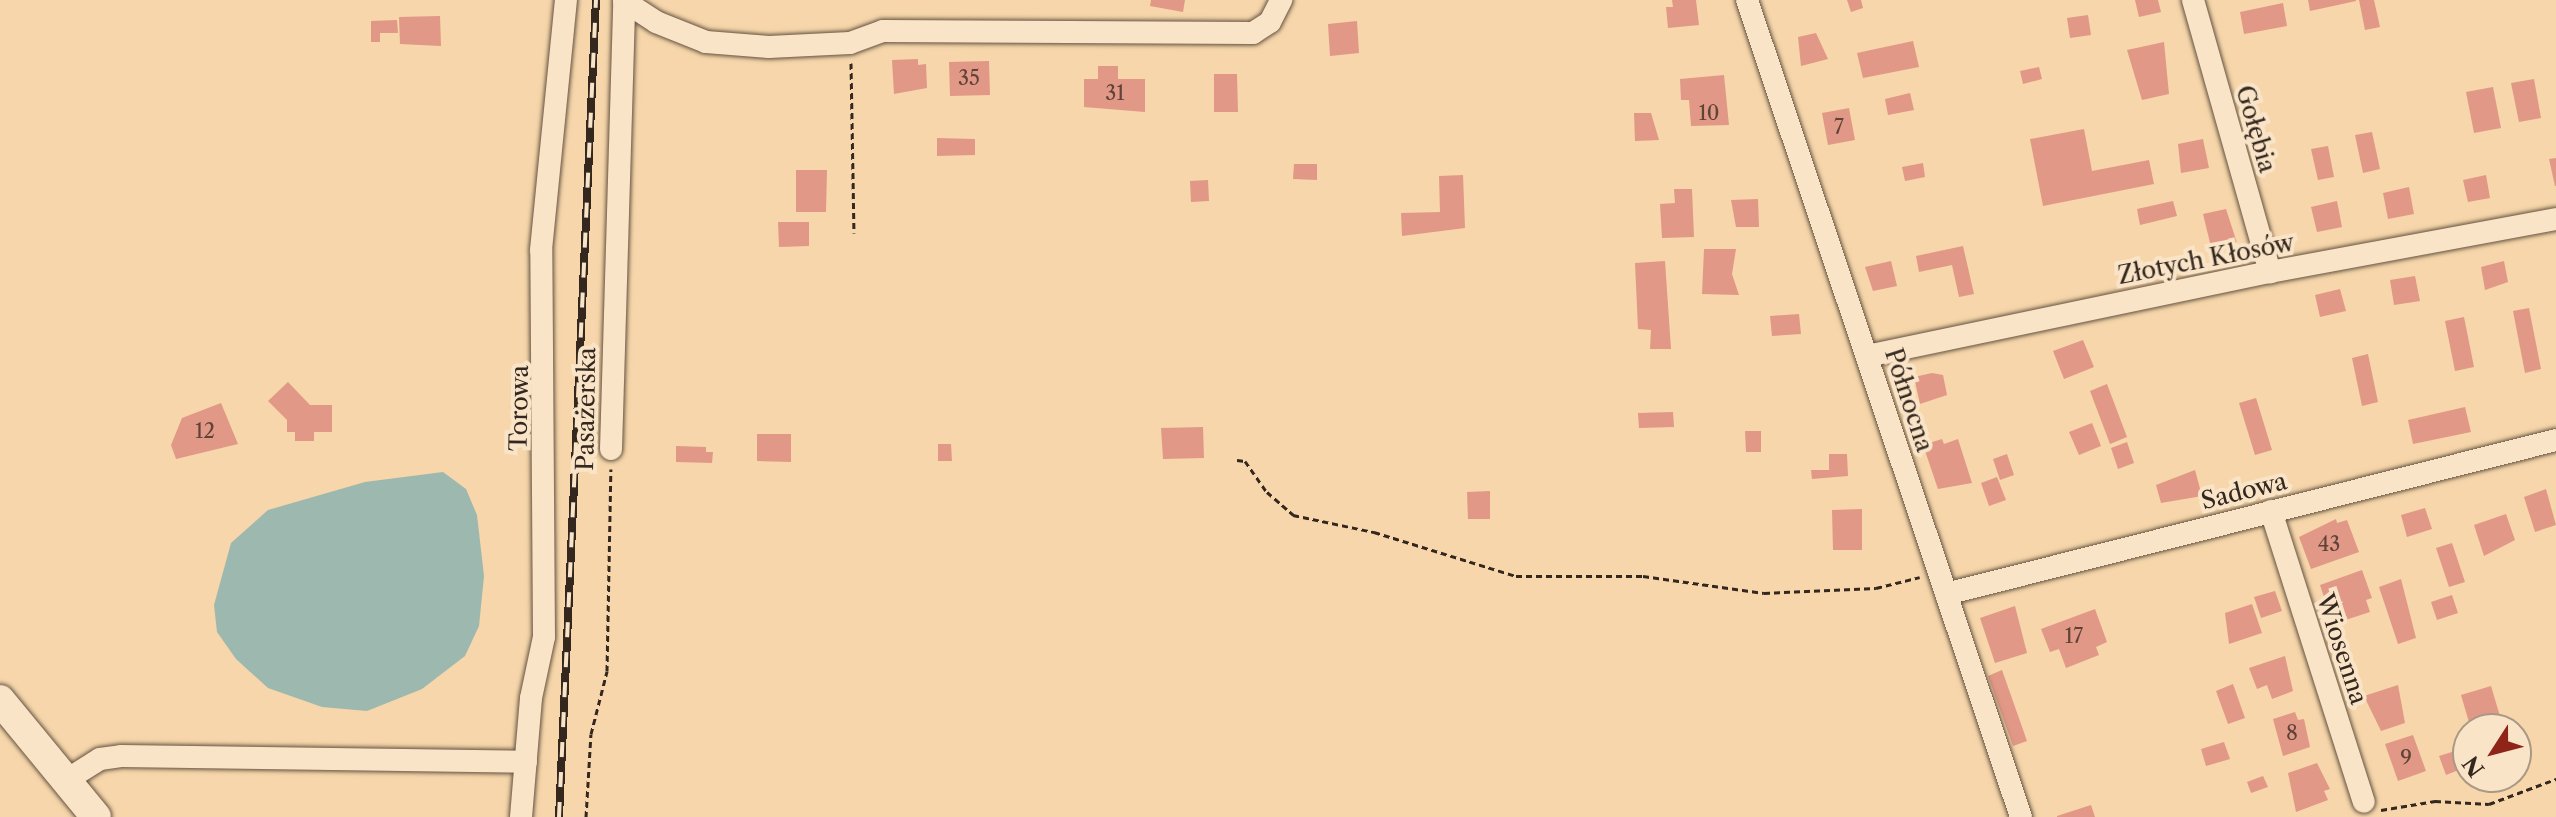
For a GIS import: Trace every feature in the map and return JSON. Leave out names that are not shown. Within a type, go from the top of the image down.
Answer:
[{"type":"street","name":"Torowa","points":[[521,817],[544,637],[541,250],[566,0]]},
{"type":"street","points":[[624,1],[706,42],[769,47],[850,43],[883,31],[1253,33],[1270,22],[1281,0]]},
{"type":"street","name":"Północna","points":[[1747,0],[2021,817]]},
{"type":"street","name":"Gołębia","points":[[2193,0],[2270,272]]},
{"type":"street","name":"Pasażerska","points":[[611,449],[624,1]]},
{"type":"street","name":"Złotych Kłosów","points":[[1867,356],[2270,272],[2556,219]]},
{"type":"street","name":"Sadowa","points":[[1946,594],[2556,440]]},
{"type":"street","name":"Wiosenna","points":[[2271,511],[2364,802]]},
{"type":"street","points":[[0,700],[96,817]]},
{"type":"street","points":[[65,781],[100,759],[121,756],[526,762]]},
{"type":"path","points":[[850,43],[854,233]]},
{"type":"path","name":"Pasażerska","points":[[586,817],[591,734],[607,671],[611,449]]},
{"type":"path","points":[[1237,460],[1245,461],[1293,515],[1374,532],[1516,576],[1643,576],[1764,593],[1910,582],[1937,567]]},
{"type":"path","points":[[2364,802],[2368,812],[2435,801],[2489,804],[2556,779]]},
{"type":"shaded area","points":[[443,472],[466,489],[477,515],[484,576],[479,626],[465,656],[422,689],[367,711],[322,707],[268,688],[236,659],[217,632],[214,605],[231,543],[268,510],[365,482]]},
{"type":"building","points":[[1151,0],[1185,0],[1183,12],[1150,6]]},
{"type":"building","points":[[1672,0],[1696,0],[1699,25],[1668,28],[1666,7],[1673,7]]},
{"type":"building","points":[[1847,0],[1861,0],[1863,8],[1851,12]]},
{"type":"building","points":[[2135,0],[2158,0],[2161,12],[2139,17]]},
{"type":"building","points":[[2308,0],[2356,0],[2356,1],[2310,11]]},
{"type":"building","points":[[2359,0],[2374,0],[2380,27],[2365,30]]},
{"type":"building","points":[[2283,3],[2287,26],[2244,34],[2240,12]]},
{"type":"building","points":[[2088,15],[2091,35],[2070,38],[2067,18]]},
{"type":"building","points":[[440,16],[441,46],[400,44],[399,17]]},
{"type":"building","points":[[397,20],[398,33],[380,33],[380,42],[371,42],[371,21]]},
{"type":"building","points":[[1357,21],[1359,53],[1330,56],[1328,24]]},
{"type":"building","points":[[1816,33],[1828,59],[1801,66],[1798,37]]},
{"type":"building","points":[[1913,41],[1919,67],[1863,78],[1857,53]]},
{"type":"building","points":[[2164,42],[2169,94],[2142,100],[2127,50]]},
{"type":"building","points":[[918,59],[918,65],[926,64],[927,88],[894,94],[892,60]]},
{"type":"building","points":[[989,61],[990,95],[950,96],[949,62]]},
{"type":"building","points":[[1098,66],[1118,66],[1118,79],[1145,79],[1145,112],[1084,107],[1084,79],[1098,79]]},
{"type":"building","points":[[2039,67],[2042,79],[2023,84],[2020,71]]},
{"type":"building","points":[[1214,74],[1237,74],[1238,112],[1214,112]]},
{"type":"building","points":[[1724,75],[1729,125],[1691,126],[1689,100],[1681,100],[1680,79]]},
{"type":"building","points":[[2534,79],[2541,118],[2519,122],[2511,83]]},
{"type":"building","points":[[2493,87],[2501,128],[2474,133],[2466,92]]},
{"type":"building","points":[[1910,93],[1914,110],[1888,115],[1885,99]]},
{"type":"building","points":[[1849,108],[1855,140],[1828,145],[1822,113]]},
{"type":"building","points":[[1634,113],[1651,113],[1659,140],[1635,141]]},
{"type":"building","points":[[2084,129],[2092,171],[2149,160],[2154,184],[2043,206],[2030,139]]},
{"type":"building","points":[[2372,132],[2380,169],[2363,173],[2355,135]]},
{"type":"building","points":[[937,138],[975,139],[975,155],[937,156]]},
{"type":"building","points":[[2203,139],[2209,168],[2181,173],[2178,144]]},
{"type":"building","points":[[2328,146],[2334,177],[2318,180],[2311,149]]},
{"type":"building","points":[[2556,158],[2556,186],[2555,186],[2549,159]]},
{"type":"building","points":[[1923,163],[1925,177],[1905,181],[1902,167]]},
{"type":"building","points":[[1294,164],[1317,164],[1317,180],[1293,179]]},
{"type":"building","points":[[796,170],[827,170],[826,212],[796,212]]},
{"type":"building","points":[[1463,175],[1465,228],[1402,236],[1401,213],[1440,212],[1439,176]]},
{"type":"building","points":[[2486,175],[2490,198],[2468,202],[2463,180]]},
{"type":"building","points":[[1208,180],[1209,201],[1191,202],[1190,181]]},
{"type":"building","points":[[2409,187],[2414,214],[2388,219],[2383,193]]},
{"type":"building","points":[[1674,189],[1692,189],[1694,237],[1662,238],[1660,204],[1675,203]]},
{"type":"building","points":[[1758,199],[1759,227],[1736,227],[1731,200]]},
{"type":"building","points":[[2173,201],[2177,216],[2140,225],[2137,209]]},
{"type":"building","points":[[2337,201],[2342,227],[2317,232],[2311,207]]},
{"type":"building","points":[[2226,209],[2238,246],[2212,251],[2203,214]]},
{"type":"building","points":[[778,222],[809,222],[809,246],[779,247]]},
{"type":"building","points":[[1963,246],[1974,294],[1959,297],[1952,265],[1919,272],[1916,256]]},
{"type":"building","points":[[1704,249],[1736,249],[1732,274],[1739,295],[1702,294]]},
{"type":"building","points":[[1665,261],[1671,349],[1650,349],[1651,330],[1638,329],[1635,263]]},
{"type":"building","points":[[1891,261],[1897,286],[1873,291],[1865,267]]},
{"type":"building","points":[[2504,261],[2508,282],[2485,290],[2481,267]]},
{"type":"building","points":[[2415,276],[2420,301],[2394,305],[2390,280]]},
{"type":"building","points":[[2340,289],[2346,311],[2320,317],[2315,295]]},
{"type":"building","points":[[2529,308],[2541,369],[2525,373],[2513,311]]},
{"type":"building","points":[[1799,314],[1801,334],[1772,336],[1770,316]]},
{"type":"building","points":[[2464,317],[2474,367],[2455,371],[2445,321]]},
{"type":"building","points":[[2083,340],[2094,367],[2064,379],[2053,351]]},
{"type":"building","points":[[2368,354],[2378,402],[2362,406],[2352,358]]},
{"type":"building","points":[[1932,373],[1943,375],[1947,395],[1920,404],[1914,377]]},
{"type":"building","points":[[288,382],[310,405],[332,405],[332,432],[314,432],[314,441],[295,441],[295,432],[287,432],[287,420],[268,401]]},
{"type":"building","points":[[2107,384],[2127,437],[2110,444],[2090,391]]},
{"type":"building","points":[[2256,398],[2272,450],[2255,455],[2239,403]]},
{"type":"building","points":[[221,403],[238,444],[176,459],[171,445],[182,418]]},
{"type":"building","points":[[2465,407],[2471,432],[2413,444],[2408,420]]},
{"type":"building","points":[[1673,412],[1674,427],[1639,428],[1638,413]]},
{"type":"building","points":[[2092,423],[2101,446],[2079,455],[2069,432]]},
{"type":"building","points":[[1203,427],[1204,458],[1163,459],[1161,428]]},
{"type":"building","points":[[1745,431],[1761,431],[1761,452],[1746,452]]},
{"type":"building","points":[[757,434],[791,434],[791,462],[757,461]]},
{"type":"building","points":[[1942,439],[1944,444],[1958,439],[1972,483],[1938,489],[1923,445]]},
{"type":"building","points":[[2127,442],[2134,463],[2118,469],[2111,448]]},
{"type":"building","points":[[938,444],[951,444],[952,461],[938,461]]},
{"type":"building","points":[[676,446],[706,447],[706,452],[713,452],[712,463],[676,462]]},
{"type":"building","points":[[1829,454],[1847,454],[1848,476],[1812,479],[1811,470],[1829,470]]},
{"type":"building","points":[[2007,454],[2014,475],[2000,480],[1993,459]]},
{"type":"building","points":[[2195,470],[2202,496],[2161,503],[2156,485]]},
{"type":"building","points":[[1997,477],[2006,500],[1989,506],[1981,483]]},
{"type":"building","points":[[2546,489],[2556,525],[2535,532],[2524,497]]},
{"type":"building","points":[[1490,491],[1490,519],[1468,519],[1467,492]]},
{"type":"building","points":[[2425,508],[2432,529],[2407,537],[2401,515]]},
{"type":"building","points":[[1862,509],[1862,550],[1833,550],[1832,510]]},
{"type":"building","points":[[2506,514],[2515,540],[2484,556],[2474,525]]},
{"type":"building","points":[[2336,519],[2337,523],[2347,520],[2359,552],[2311,569],[2299,537]]},
{"type":"building","points":[[2452,543],[2465,582],[2449,587],[2436,548]]},
{"type":"building","points":[[2362,570],[2372,598],[2366,600],[2370,612],[2333,624],[2320,585]]},
{"type":"building","points":[[2401,579],[2416,638],[2398,644],[2379,587]]},
{"type":"building","points":[[2275,591],[2282,611],[2261,618],[2254,597]]},
{"type":"building","points":[[2452,595],[2458,613],[2437,620],[2431,602]]},
{"type":"building","points":[[2252,604],[2262,633],[2229,644],[2225,613]]},
{"type":"building","points":[[2015,606],[2027,653],[1995,663],[1980,618]]},
{"type":"building","points":[[2095,609],[2107,642],[2096,647],[2099,655],[2066,668],[2059,649],[2050,652],[2041,629]]},
{"type":"building","points":[[2285,656],[2293,691],[2272,699],[2267,685],[2257,689],[2249,668]]},
{"type":"building","points":[[2002,670],[2027,741],[2013,746],[1988,676]]},
{"type":"building","points":[[2233,684],[2245,718],[2228,724],[2216,691]]},
{"type":"building","points":[[2398,685],[2405,723],[2381,731],[2364,696]]},
{"type":"building","points":[[2491,686],[2499,713],[2466,713],[2461,695]]},
{"type":"building","points":[[2295,712],[2298,720],[2304,719],[2310,747],[2283,756],[2273,719]]},
{"type":"building","points":[[2413,735],[2426,771],[2398,781],[2385,744]]},
{"type":"building","points":[[2224,742],[2230,759],[2206,766],[2201,749]]},
{"type":"building","points":[[2452,752],[2452,773],[2446,775],[2439,756]]},
{"type":"building","points":[[2317,763],[2330,789],[2324,791],[2328,800],[2296,812],[2288,773]]},
{"type":"building","points":[[2263,776],[2268,787],[2251,793],[2247,782]]},
{"type":"building","points":[[2091,805],[2095,817],[2057,817],[2057,816]]},
{"type":"railway","points":[[559,817],[596,0]]}]
